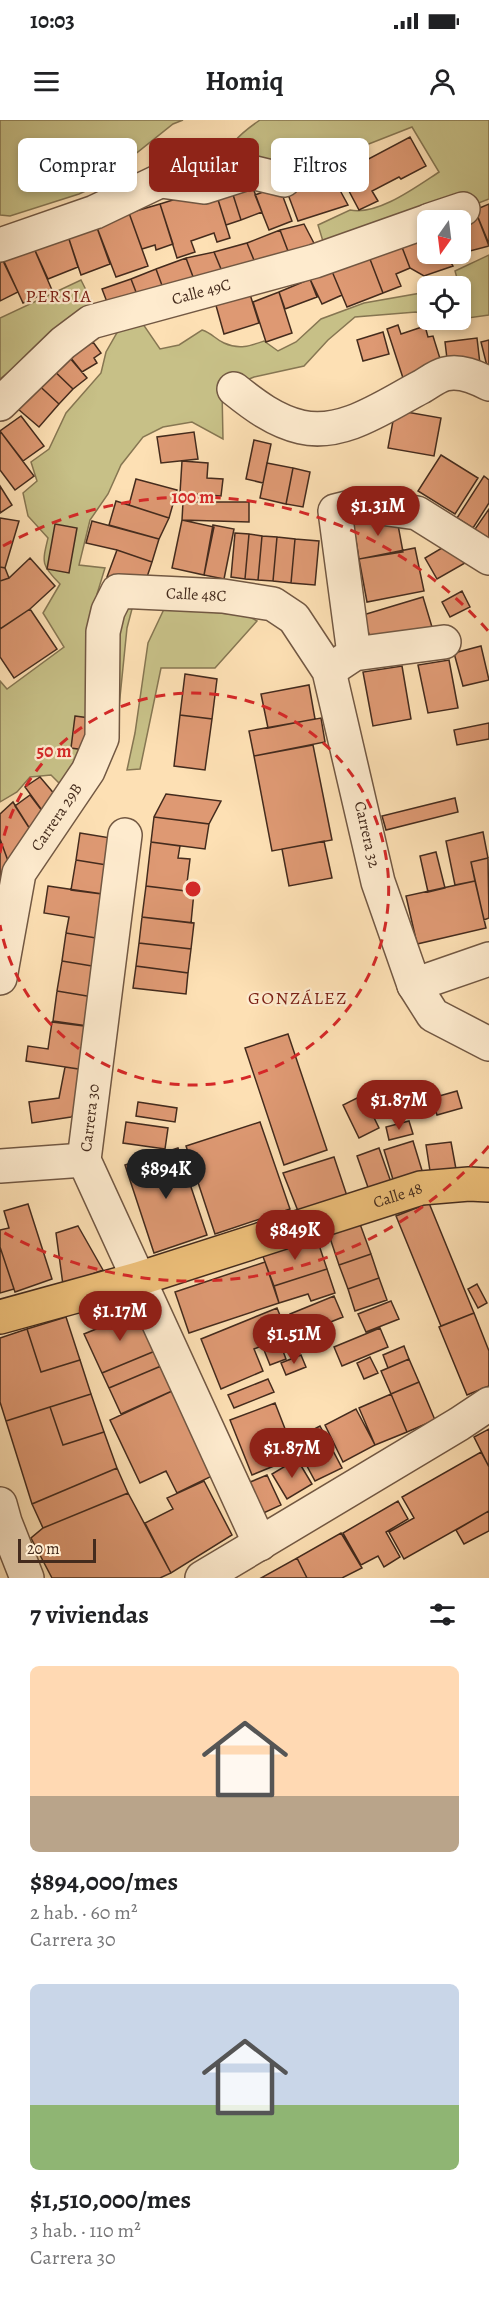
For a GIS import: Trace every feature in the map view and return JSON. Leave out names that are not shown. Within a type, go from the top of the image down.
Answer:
[{"type":"main road","name":"Calle 48","points":[[0,1317],[138,1278],[421,1188],[468,1184],[489,1185]]},
{"type":"street","points":[[0,245],[95,212],[149,187]]},
{"type":"street","name":"Calle 49C","points":[[0,404],[63,343],[91,322],[315,261],[417,225]]},
{"type":"street","points":[[234,389],[274,417],[302,427],[330,428],[359,419],[445,374],[471,375],[489,384]]},
{"type":"street","name":"Carrera 32","points":[[489,558],[417,513],[358,505],[335,511],[342,662],[378,882],[414,985],[433,1015],[489,1044]]},
{"type":"street","name":"Calle 48C","points":[[118,591],[223,596],[273,604]]},
{"type":"street","name":"Carrera 29B","points":[[1,975],[19,873],[88,771],[102,738],[104,632],[108,611],[118,591]]},
{"type":"street","name":"Carrera 32","points":[[273,604],[294,618],[342,662]]},
{"type":"street","points":[[342,662],[444,642]]},
{"type":"street","name":"Carrera 30","points":[[124,835],[84,1160],[260,1544]]},
{"type":"street","points":[[414,985],[489,959]]},
{"type":"street","points":[[0,1166],[84,1160]]},
{"type":"street","points":[[202,1578],[489,1404]]},
{"type":"street","points":[[2,1517],[27,1578]]},
{"type":"shaded area","points":[[0,120],[183,120],[173,124],[155,138],[149,138],[149,143],[137,153],[137,138],[18,138],[18,192],[83,192],[10,216],[0,215]]},
{"type":"shaded area","points":[[260,120],[489,120],[489,199],[461,210],[417,210],[417,227],[329,261],[318,225],[350,210],[361,211],[384,205],[439,172],[412,127],[369,144],[369,138],[271,138],[271,182],[259,180],[259,138],[238,138]]},
{"type":"shaded area","points":[[489,255],[489,315],[471,318],[471,276],[456,276],[455,271]]},
{"type":"shaded area","points":[[81,280],[97,312],[49,341],[0,379],[0,318]]},
{"type":"shaded area","points":[[417,294],[417,312],[355,317],[328,340],[304,366],[254,377],[222,390],[223,439],[192,422],[163,427],[143,437],[121,465],[108,494],[90,520],[79,565],[105,568],[97,594],[132,609],[127,628],[118,717],[68,792],[51,775],[30,777],[17,792],[0,802],[0,681],[7,689],[64,647],[43,613],[60,584],[46,568],[44,559],[48,538],[28,516],[23,493],[37,481],[31,462],[49,449],[66,413],[101,373],[106,352],[118,331],[143,324],[160,349],[179,345],[202,330],[229,345],[244,346],[264,341],[278,351],[296,342],[321,319],[364,303]]},
{"type":"shaded area","points":[[165,607],[248,616],[257,621],[215,668],[161,668],[140,769],[127,770],[135,733],[148,643]]},
{"type":"building","points":[[410,137],[426,166],[372,191],[378,201],[359,210],[350,192],[369,192],[369,159]]},
{"type":"building","points":[[271,189],[271,192],[281,192],[292,221],[269,230],[255,195]]},
{"type":"building","points":[[198,192],[216,192],[230,238],[217,242],[214,233],[191,241],[195,252],[177,258],[160,204]]},
{"type":"building","points":[[216,192],[232,192],[241,220],[226,225]]},
{"type":"building","points":[[232,192],[254,192],[262,212],[241,220]]},
{"type":"building","points":[[287,192],[341,192],[348,205],[298,221]]},
{"type":"building","points":[[160,204],[173,244],[156,250],[155,245],[142,249],[129,213]]},
{"type":"building","points":[[489,204],[489,244],[475,210]]},
{"type":"building","points":[[475,210],[489,246],[471,251],[471,213]]},
{"type":"building","points":[[129,213],[148,266],[116,277],[96,225]]},
{"type":"building","points":[[304,224],[317,249],[291,259],[280,230]]},
{"type":"building","points":[[96,225],[110,264],[81,275],[67,233]]},
{"type":"building","points":[[280,230],[291,259],[258,270],[247,243]]},
{"type":"building","points":[[67,233],[78,267],[48,279],[33,246]]},
{"type":"building","points":[[417,237],[417,264],[452,264],[453,266],[424,276],[410,268],[400,242]]},
{"type":"building","points":[[400,242],[410,268],[396,274],[401,286],[383,293],[368,254]]},
{"type":"building","points":[[247,243],[258,270],[226,281],[214,252]]},
{"type":"building","points":[[33,246],[52,290],[23,303],[2,257]]},
{"type":"building","points":[[214,252],[226,281],[198,290],[186,258]]},
{"type":"building","points":[[368,254],[383,293],[347,307],[331,269]]},
{"type":"building","points":[[186,258],[198,290],[167,299],[156,269]]},
{"type":"building","points":[[3,261],[18,292],[0,301],[0,263]]},
{"type":"building","points":[[156,269],[167,299],[141,305],[131,279]]},
{"type":"building","points":[[331,269],[342,295],[322,304],[310,279]]},
{"type":"building","points":[[131,279],[141,305],[112,315],[102,289]]},
{"type":"building","points":[[310,279],[317,297],[285,309],[279,292]]},
{"type":"building","points":[[249,291],[259,323],[224,334],[215,302]]},
{"type":"building","points":[[279,292],[292,333],[266,342],[253,302]]},
{"type":"building","points":[[398,325],[401,334],[417,329],[426,330],[428,337],[433,336],[442,365],[403,378],[387,329]]},
{"type":"building","points":[[383,332],[389,354],[363,361],[357,340]]},
{"type":"building","points":[[477,338],[480,364],[448,367],[445,342]]},
{"type":"building","points":[[489,340],[489,374],[481,342]]},
{"type":"building","points":[[93,342],[101,353],[94,358],[97,363],[82,372],[70,357]]},
{"type":"building","points":[[63,350],[87,378],[73,389],[47,364]]},
{"type":"building","points":[[47,364],[73,389],[59,404],[32,379]]},
{"type":"building","points":[[32,379],[59,404],[39,427],[11,403]]},
{"type":"building","points":[[395,410],[441,418],[434,456],[388,448]]},
{"type":"building","points":[[21,416],[44,446],[23,461],[0,431]]},
{"type":"building","points":[[0,431],[34,476],[15,490],[0,470]]},
{"type":"building","points":[[194,432],[198,459],[161,463],[157,437]]},
{"type":"building","points":[[254,440],[271,444],[263,483],[246,479]]},
{"type":"building","points":[[441,455],[478,478],[455,514],[418,491]]},
{"type":"building","points":[[182,461],[208,463],[207,478],[223,479],[221,496],[180,493]]},
{"type":"building","points":[[267,463],[293,468],[286,504],[260,498]]},
{"type":"building","points":[[293,468],[310,472],[303,507],[286,504]]},
{"type":"building","points":[[484,476],[489,480],[489,503],[473,528],[457,518]]},
{"type":"building","points":[[136,479],[177,490],[169,518],[129,505]]},
{"type":"building","points":[[0,486],[12,505],[0,513]]},
{"type":"building","points":[[116,501],[169,518],[159,539],[109,525]]},
{"type":"building","points":[[183,502],[249,502],[249,522],[182,520]]},
{"type":"building","points":[[489,509],[489,544],[473,532]]},
{"type":"building","points":[[396,514],[403,552],[359,559],[353,522]]},
{"type":"building","points":[[0,518],[19,521],[5,568],[0,567]]},
{"type":"building","points":[[182,520],[214,527],[204,575],[172,568]]},
{"type":"building","points":[[92,521],[159,539],[152,562],[117,550],[86,543]]},
{"type":"building","points":[[55,524],[77,528],[69,573],[47,569]]},
{"type":"building","points":[[213,525],[234,529],[224,579],[204,575]]},
{"type":"building","points":[[235,533],[249,534],[245,579],[231,577]]},
{"type":"building","points":[[249,534],[262,536],[258,580],[245,579]]},
{"type":"building","points":[[262,536],[277,537],[273,581],[258,580]]},
{"type":"building","points":[[277,537],[295,539],[291,583],[273,581]]},
{"type":"building","points":[[295,539],[319,541],[315,585],[291,583]]},
{"type":"building","points":[[452,542],[465,563],[437,579],[425,558]]},
{"type":"building","points":[[415,548],[424,591],[367,602],[359,559]]},
{"type":"building","points":[[117,550],[152,562],[143,589],[107,577]]},
{"type":"building","points":[[30,558],[55,586],[30,609],[0,629],[0,581],[9,578]]},
{"type":"building","points":[[0,567],[5,568],[9,578],[0,581]]},
{"type":"building","points":[[462,591],[470,607],[450,617],[442,602]]},
{"type":"building","points":[[423,597],[432,627],[372,644],[363,615]]},
{"type":"building","points":[[30,609],[57,649],[14,678],[0,657],[0,629]]},
{"type":"building","points":[[481,646],[489,680],[463,686],[454,653]]},
{"type":"building","points":[[449,660],[458,708],[428,713],[418,665]]},
{"type":"building","points":[[402,666],[411,719],[373,726],[363,672]]},
{"type":"building","points":[[185,674],[217,679],[212,719],[180,715]]},
{"type":"building","points":[[309,685],[315,719],[268,728],[261,694]]},
{"type":"building","points":[[180,715],[212,719],[205,770],[174,766]]},
{"type":"building","points":[[75,716],[97,719],[92,751],[71,748]]},
{"type":"building","points":[[321,718],[325,742],[254,756],[249,731]]},
{"type":"building","points":[[489,723],[489,739],[457,745],[454,730]]},
{"type":"building","points":[[313,745],[332,840],[272,851],[254,756]]},
{"type":"building","points":[[40,777],[62,803],[49,820],[25,787]]},
{"type":"building","points":[[166,794],[221,801],[209,824],[154,817]]},
{"type":"building","points":[[30,795],[49,820],[35,837],[15,806]]},
{"type":"building","points":[[455,798],[458,812],[386,830],[382,816]]},
{"type":"building","points":[[13,802],[35,837],[11,869],[0,839],[0,814]]},
{"type":"building","points":[[154,817],[209,824],[205,849],[151,842]]},
{"type":"building","points":[[483,832],[488,858],[471,862],[475,881],[455,885],[446,841]]},
{"type":"building","points":[[80,833],[117,839],[113,866],[76,860]]},
{"type":"building","points":[[0,839],[11,869],[0,889]]},
{"type":"building","points":[[324,841],[332,878],[289,886],[282,849]]},
{"type":"building","points":[[151,842],[180,846],[178,858],[190,859],[186,891],[146,886]]},
{"type":"building","points":[[436,852],[445,888],[428,892],[420,856]]},
{"type":"building","points":[[488,858],[489,918],[484,920],[471,862]]},
{"type":"building","points":[[76,860],[113,866],[109,895],[71,890]]},
{"type":"building","points":[[475,881],[486,928],[417,944],[406,896]]},
{"type":"building","points":[[48,886],[109,895],[102,939],[66,933],[69,917],[44,913]]},
{"type":"building","points":[[146,886],[194,892],[191,923],[142,917]]},
{"type":"building","points":[[142,917],[194,923],[191,949],[139,943]]},
{"type":"building","points":[[66,933],[102,939],[98,967],[62,961]]},
{"type":"building","points":[[139,943],[191,949],[188,973],[136,966]]},
{"type":"building","points":[[62,961],[98,967],[93,997],[57,991]]},
{"type":"building","points":[[136,966],[188,973],[186,994],[133,988]]},
{"type":"building","points":[[57,991],[93,997],[88,1026],[53,1021]]},
{"type":"building","points":[[52,1022],[92,1027],[85,1070],[26,1061],[28,1046],[48,1049]]},
{"type":"building","points":[[288,1034],[327,1150],[284,1165],[245,1048]]},
{"type":"building","points":[[65,1067],[85,1070],[78,1111],[71,1117],[32,1123],[29,1102],[59,1098]]},
{"type":"building","points":[[457,1091],[462,1108],[437,1115],[432,1098]]},
{"type":"building","points":[[363,1095],[379,1128],[359,1138],[343,1105]]},
{"type":"building","points":[[138,1102],[177,1108],[175,1122],[136,1116]]},
{"type":"building","points":[[409,1121],[413,1134],[389,1140],[386,1127]]},
{"type":"building","points":[[126,1122],[168,1128],[165,1149],[123,1143]]},
{"type":"building","points":[[260,1122],[290,1209],[215,1234],[186,1146]]},
{"type":"building","points":[[413,1141],[424,1177],[395,1186],[384,1150]]},
{"type":"building","points":[[451,1142],[458,1180],[432,1184],[426,1145]]},
{"type":"building","points":[[178,1148],[207,1235],[154,1253],[125,1165]]},
{"type":"building","points":[[379,1148],[392,1185],[370,1193],[357,1156]]},
{"type":"building","points":[[334,1157],[347,1196],[298,1211],[283,1173]]},
{"type":"building","points":[[429,1203],[474,1313],[441,1326],[396,1216]]},
{"type":"building","points":[[28,1204],[52,1279],[15,1292],[0,1247],[0,1230],[9,1228],[4,1211]]},
{"type":"building","points":[[360,1224],[371,1254],[339,1265],[329,1235]]},
{"type":"building","points":[[78,1226],[103,1270],[63,1285],[56,1233]]},
{"type":"building","points":[[316,1236],[327,1269],[274,1286],[262,1254]]},
{"type":"building","points":[[0,1247],[14,1289],[0,1293]]},
{"type":"building","points":[[371,1254],[379,1278],[348,1289],[339,1265]]},
{"type":"building","points":[[265,1262],[279,1303],[189,1333],[175,1292]]},
{"type":"building","points":[[327,1269],[335,1293],[311,1301],[308,1294],[279,1303],[274,1286]]},
{"type":"building","points":[[379,1278],[387,1300],[355,1311],[348,1289]]},
{"type":"building","points":[[477,1284],[487,1303],[478,1308],[468,1289]]},
{"type":"building","points":[[334,1296],[343,1317],[298,1335],[290,1314]]},
{"type":"building","points":[[391,1301],[399,1319],[366,1332],[358,1314]]},
{"type":"building","points":[[277,1308],[288,1335],[254,1349],[263,1371],[221,1389],[201,1339]]},
{"type":"building","points":[[140,1311],[155,1351],[102,1373],[84,1334]]},
{"type":"building","points":[[474,1313],[489,1351],[489,1386],[467,1395],[439,1327]]},
{"type":"building","points":[[66,1317],[80,1360],[41,1372],[27,1329]]},
{"type":"building","points":[[380,1328],[388,1347],[342,1366],[334,1347]]},
{"type":"building","points":[[27,1329],[41,1372],[80,1360],[91,1394],[6,1421],[0,1402],[0,1338]]},
{"type":"building","points":[[280,1343],[286,1359],[270,1365],[264,1350]]},
{"type":"building","points":[[404,1346],[409,1359],[388,1368],[383,1355]]},
{"type":"building","points":[[155,1351],[161,1366],[109,1388],[102,1373]]},
{"type":"building","points":[[301,1355],[306,1367],[286,1375],[281,1363]]},
{"type":"building","points":[[370,1357],[378,1373],[364,1379],[357,1363]]},
{"type":"building","points":[[409,1359],[419,1382],[391,1394],[381,1371]]},
{"type":"building","points":[[161,1366],[172,1391],[121,1414],[109,1388]]},
{"type":"building","points":[[268,1379],[274,1392],[234,1408],[228,1395]]},
{"type":"building","points":[[419,1382],[435,1420],[407,1432],[391,1394]]},
{"type":"building","points":[[172,1391],[212,1476],[177,1493],[166,1471],[140,1483],[110,1420]]},
{"type":"building","points":[[91,1394],[104,1432],[63,1445],[50,1407]]},
{"type":"building","points":[[391,1394],[407,1432],[375,1445],[359,1408]]},
{"type":"building","points":[[275,1403],[296,1457],[252,1475],[230,1420]]},
{"type":"building","points":[[50,1407],[63,1445],[104,1432],[117,1468],[32,1504],[6,1421]]},
{"type":"building","points":[[356,1409],[375,1445],[343,1462],[325,1425]]},
{"type":"building","points":[[320,1426],[342,1468],[315,1481],[293,1440]]},
{"type":"building","points":[[489,1429],[489,1467],[474,1437]]},
{"type":"building","points":[[481,1452],[489,1467],[489,1511],[404,1559],[389,1532],[414,1518],[402,1497]]},
{"type":"building","points":[[297,1459],[312,1484],[287,1499],[272,1474]]},
{"type":"building","points":[[117,1468],[128,1493],[43,1528],[32,1504]]},
{"type":"building","points":[[267,1475],[281,1505],[257,1516],[243,1485]]},
{"type":"building","points":[[204,1481],[232,1535],[171,1573],[145,1523],[173,1509],[167,1498]]},
{"type":"building","points":[[128,1493],[171,1573],[160,1578],[52,1578],[31,1538],[43,1528]]},
{"type":"building","points":[[398,1501],[408,1519],[386,1532],[400,1557],[384,1567],[378,1556],[361,1565],[343,1533]]},
{"type":"building","points":[[489,1511],[489,1531],[464,1544],[456,1530]]},
{"type":"building","points":[[341,1533],[362,1568],[342,1578],[307,1578],[297,1558]]},
{"type":"building","points":[[297,1558],[307,1578],[261,1578]]},
{"type":"district","name":"PERSIA","points":[[59,296]]},
{"type":"district","name":"GONZÁLEZ","points":[[298,998]]}]
